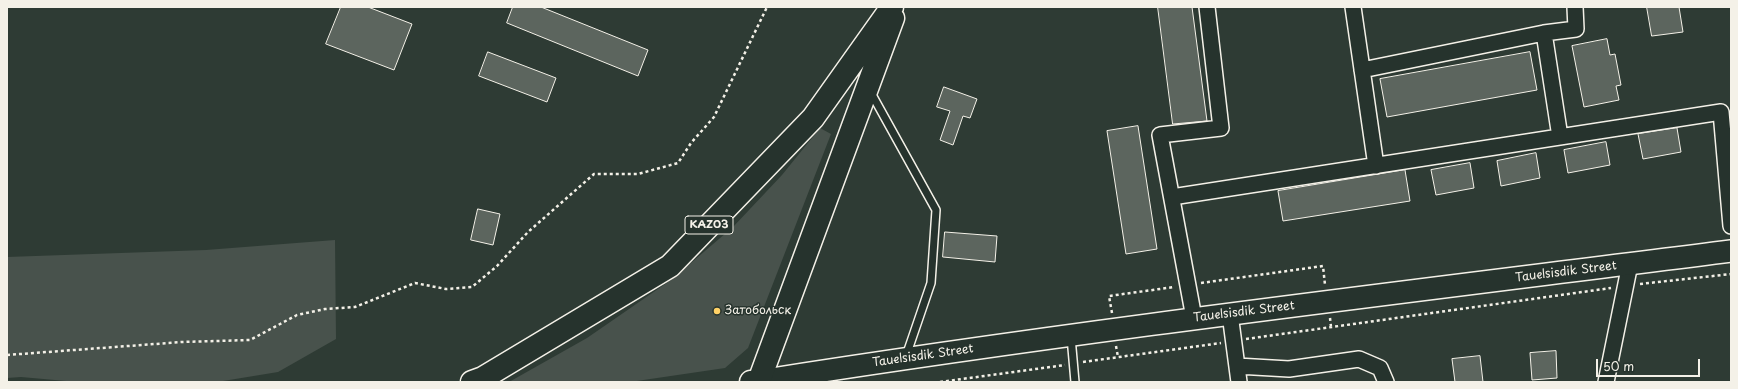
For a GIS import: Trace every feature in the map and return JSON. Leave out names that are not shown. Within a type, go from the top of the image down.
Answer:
[{"type":"highway","name":"KАZ03","points":[[472,382],[482,378],[670,266],[813,118],[892,7]]},
{"type":"highway","points":[[755,381],[898,7]]},
{"type":"street","points":[[1194,318],[1160,135],[1222,128],[1207,7]]},
{"type":"street","points":[[1353,7],[1376,166]]},
{"type":"street","points":[[1362,70],[1544,33],[1576,29],[1576,7]]},
{"type":"street","points":[[1544,33],[1560,137]]},
{"type":"street","points":[[1172,197],[1721,112],[1728,148],[1731,226]]},
{"type":"street","name":"Tauelsisdik Street","points":[[755,381],[905,358],[1194,318],[1731,251]]},
{"type":"street","points":[[1606,382],[1630,264]]},
{"type":"street","points":[[1230,314],[1239,382]]},
{"type":"street","points":[[1237,366],[1289,369],[1359,359],[1380,368],[1386,382]]},
{"type":"lane","points":[[868,87],[936,210],[931,283],[905,358]]},
{"type":"lane","points":[[1071,335],[1075,382]]},
{"type":"path","points":[[7,355],[182,342],[250,340],[297,315],[326,309],[355,307],[415,283],[446,289],[472,287],[497,266],[528,232],[594,174],[638,174],[678,163],[691,143],[714,117],[767,7]]},
{"type":"path","points":[[1118,358],[1109,296],[1323,266],[1331,327]]},
{"type":"path","points":[[940,382],[1626,286],[1731,274]]},
{"type":"shaded area","points":[[820,128],[831,134],[748,348],[725,368],[630,382],[509,382],[587,338],[671,280],[733,227],[782,175]]},
{"type":"shaded area","points":[[335,240],[336,339],[278,372],[217,382],[66,381],[21,377],[7,378],[7,257],[206,250]]},
{"type":"building","points":[[341,7],[368,7],[412,24],[394,70],[326,44]]},
{"type":"building","points":[[513,7],[541,7],[648,50],[638,76],[507,23]]},
{"type":"building","points":[[1158,7],[1192,7],[1207,121],[1173,124]]},
{"type":"building","points":[[1647,7],[1679,7],[1683,32],[1652,36]]},
{"type":"building","points":[[1607,39],[1610,55],[1615,54],[1621,85],[1616,86],[1619,100],[1584,107],[1572,46]]},
{"type":"building","points":[[488,52],[556,78],[547,102],[479,76]]},
{"type":"building","points":[[1530,52],[1537,90],[1387,117],[1380,79]]},
{"type":"building","points":[[944,87],[977,99],[970,118],[963,116],[953,145],[940,140],[950,111],[937,107]]},
{"type":"building","points":[[1138,126],[1157,249],[1126,254],[1107,131]]},
{"type":"building","points":[[1677,128],[1681,152],[1643,159],[1638,134]]},
{"type":"building","points":[[1606,142],[1610,165],[1568,173],[1564,150]]},
{"type":"building","points":[[1536,153],[1540,178],[1501,186],[1497,161]]},
{"type":"building","points":[[1470,163],[1474,188],[1436,195],[1431,170]]},
{"type":"building","points":[[1405,170],[1410,201],[1283,221],[1278,191]]},
{"type":"building","points":[[478,209],[500,214],[493,245],[471,240]]},
{"type":"building","points":[[945,232],[997,236],[995,262],[943,257]]},
{"type":"building","points":[[1556,351],[1557,378],[1532,380],[1530,353]]},
{"type":"building","points":[[1480,356],[1483,382],[1455,382],[1452,359]]},
{"type":"place","name":"Затобольск","points":[[717,311]]}]
